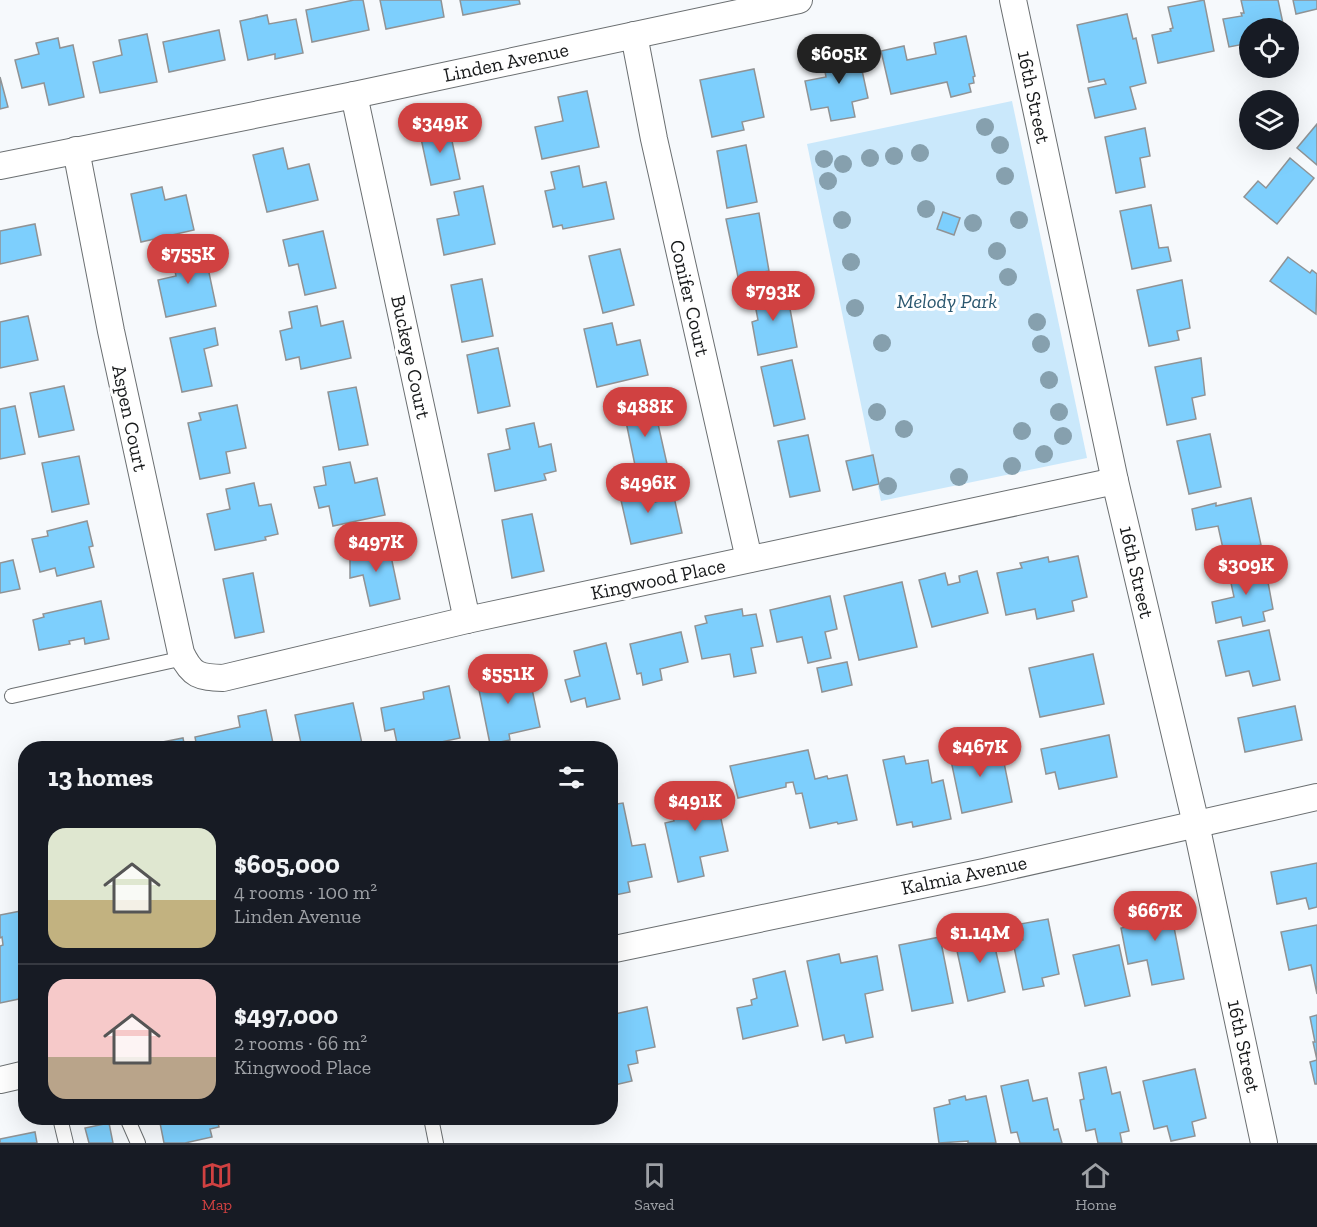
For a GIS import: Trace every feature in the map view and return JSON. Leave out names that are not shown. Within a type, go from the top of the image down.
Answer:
[{"type":"street","name":"Linden Avenue","points":[[0,166],[354,95],[800,0]]},
{"type":"street","name":"16th Street","points":[[1013,0],[1115,481],[1196,824],[1264,1143]]},
{"type":"street","name":"Conifer Court","points":[[634,35],[654,139],[749,560]]},
{"type":"street","name":"Buckeye Court","points":[[354,95],[467,620]]},
{"type":"street","name":"Aspen Court","points":[[75,150],[113,342],[184,658],[188,668],[201,677]]},
{"type":"street","name":"Kingwood Place","points":[[201,677],[223,678],[467,620],[1115,481]]},
{"type":"street","name":"Kalmia Avenue","points":[[618,948],[984,872],[1317,797]]},
{"type":"street","points":[[0,1080],[18,1076]]},
{"type":"lane","points":[[12,696],[184,658]]},
{"type":"lane","points":[[62,1125],[66,1143]]},
{"type":"lane","points":[[130,1125],[138,1143]]},
{"type":"lane","points":[[432,1125],[436,1143]]},
{"type":"green space","name":"Melody Park","points":[[1012,101],[1087,458],[881,501],[807,144]]},
{"type":"building","points":[[363,0],[369,30],[312,42],[306,10]]},
{"type":"building","points":[[380,0],[441,0],[444,17],[386,29]]},
{"type":"building","points":[[460,0],[519,0],[520,4],[463,15]]},
{"type":"building","points":[[1204,0],[1214,51],[1158,63],[1152,35],[1171,31],[1170,29],[1173,28],[1168,7]]},
{"type":"building","points":[[1241,0],[1278,0],[1282,18],[1239,18],[1239,45],[1229,47],[1223,19],[1242,16],[1241,13],[1244,13]]},
{"type":"building","points":[[1293,0],[1317,0],[1317,9],[1296,14]]},
{"type":"building","points":[[1127,14],[1133,39],[1136,38],[1146,83],[1130,87],[1136,109],[1095,118],[1088,88],[1106,84],[1104,79],[1089,82],[1077,25]]},
{"type":"building","points":[[267,15],[269,24],[296,19],[303,53],[275,59],[275,54],[248,60],[240,21]]},
{"type":"building","points":[[219,30],[225,60],[169,72],[163,42]]},
{"type":"building","points":[[147,34],[157,82],[100,93],[93,62],[122,55],[119,40]]},
{"type":"building","points":[[966,36],[975,76],[973,77],[974,83],[969,84],[971,92],[951,97],[947,82],[891,94],[881,51],[904,46],[907,60],[936,54],[934,43]]},
{"type":"building","points":[[58,38],[60,48],[73,45],[84,97],[49,105],[44,83],[22,88],[15,60],[39,54],[36,43]]},
{"type":"building","points":[[857,47],[868,98],[852,102],[855,117],[831,121],[828,107],[811,110],[805,81],[826,77],[822,55]]},
{"type":"building","points":[[754,69],[764,117],[742,122],[744,130],[712,137],[700,80]]},
{"type":"building","points":[[0,77],[8,107],[0,109]]},
{"type":"building","points":[[587,91],[599,147],[542,159],[535,127],[563,121],[558,97]]},
{"type":"building","points":[[448,122],[460,179],[431,185],[419,129]]},
{"type":"building","points":[[1317,124],[1317,165],[1299,150],[1299,146]]},
{"type":"building","points":[[1145,128],[1150,156],[1140,158],[1145,187],[1116,193],[1105,137]]},
{"type":"building","points":[[746,145],[757,202],[727,208],[717,151]]},
{"type":"building","points":[[283,148],[288,169],[309,164],[318,200],[267,212],[253,155]]},
{"type":"building","points":[[1290,158],[1314,178],[1277,224],[1244,197],[1258,181],[1266,188]]},
{"type":"building","points":[[579,166],[583,187],[606,182],[614,219],[563,229],[562,225],[553,227],[545,191],[555,189],[551,172]]},
{"type":"building","points":[[483,186],[495,244],[444,255],[437,219],[459,215],[454,192]]},
{"type":"building","points":[[162,187],[165,200],[186,195],[194,230],[141,242],[131,194]]},
{"type":"building","points":[[1151,205],[1159,248],[1168,247],[1171,261],[1132,269],[1120,211]]},
{"type":"building","points":[[943,212],[960,218],[954,235],[937,229]]},
{"type":"building","points":[[759,213],[769,271],[738,277],[726,219]]},
{"type":"building","points":[[35,224],[41,255],[0,264],[0,231]]},
{"type":"building","points":[[323,231],[336,288],[305,295],[298,264],[289,266],[283,240]]},
{"type":"building","points":[[204,249],[216,306],[166,317],[158,280],[176,276],[172,256]]},
{"type":"building","points":[[620,249],[634,305],[603,313],[589,256]]},
{"type":"building","points":[[1288,257],[1310,273],[1312,270],[1317,274],[1316,314],[1270,281]]},
{"type":"building","points":[[482,279],[493,336],[462,342],[451,285]]},
{"type":"building","points":[[1182,280],[1190,328],[1177,331],[1179,340],[1149,346],[1137,290]]},
{"type":"building","points":[[786,287],[797,347],[758,355],[752,322],[758,320],[753,294]]},
{"type":"building","points":[[317,306],[321,326],[343,321],[351,358],[301,369],[299,357],[286,360],[280,331],[292,328],[289,312]]},
{"type":"building","points":[[28,316],[38,360],[0,368],[0,322]]},
{"type":"building","points":[[612,323],[617,345],[640,340],[648,375],[597,387],[584,329]]},
{"type":"building","points":[[215,328],[218,345],[204,349],[212,386],[182,392],[170,338]]},
{"type":"building","points":[[498,348],[510,406],[478,413],[467,355]]},
{"type":"building","points":[[1201,358],[1205,395],[1192,398],[1196,419],[1167,425],[1155,367]]},
{"type":"building","points":[[792,360],[805,419],[774,426],[761,367]]},
{"type":"building","points":[[64,386],[74,430],[39,437],[30,393]]},
{"type":"building","points":[[356,387],[368,445],[339,450],[328,392]]},
{"type":"building","points":[[237,405],[246,448],[226,452],[230,473],[200,479],[188,423],[201,420],[199,413]]},
{"type":"building","points":[[15,406],[25,454],[0,459],[0,409]]},
{"type":"building","points":[[654,406],[667,464],[636,470],[624,412]]},
{"type":"building","points":[[534,423],[539,447],[551,444],[556,471],[544,474],[546,480],[495,491],[488,454],[510,449],[506,429]]},
{"type":"building","points":[[1210,434],[1221,487],[1189,494],[1177,441]]},
{"type":"building","points":[[808,435],[820,491],[790,497],[778,441]]},
{"type":"building","points":[[873,455],[879,484],[853,490],[846,461]]},
{"type":"building","points":[[79,456],[89,504],[52,512],[42,463]]},
{"type":"building","points":[[350,462],[355,483],[377,478],[385,515],[333,526],[329,506],[319,508],[314,487],[326,485],[323,467]]},
{"type":"building","points":[[646,481],[651,503],[674,497],[682,533],[631,544],[618,487]]},
{"type":"building","points":[[254,483],[259,506],[271,504],[278,534],[265,537],[266,540],[215,550],[207,514],[230,509],[226,489]]},
{"type":"building","points":[[1251,498],[1261,545],[1224,553],[1218,526],[1196,530],[1192,509]]},
{"type":"building","points":[[532,514],[544,571],[512,578],[502,520]]},
{"type":"building","points":[[87,521],[93,546],[89,547],[94,567],[57,576],[55,568],[40,572],[32,539],[48,536],[47,531]]},
{"type":"building","points":[[388,542],[400,599],[370,606],[363,575],[350,578],[350,554],[357,553],[356,549]]},
{"type":"building","points":[[1078,556],[1087,597],[1072,601],[1074,611],[1037,619],[1035,609],[1006,615],[997,573],[1022,568],[1020,563],[1048,557],[1049,562]]},
{"type":"building","points":[[13,560],[20,589],[0,593],[0,563]]},
{"type":"building","points":[[1264,561],[1273,609],[1263,612],[1265,621],[1243,626],[1241,617],[1216,623],[1212,602],[1234,597],[1228,569]]},
{"type":"building","points":[[977,571],[988,613],[932,627],[919,580],[945,573],[948,585],[960,582],[959,576]]},
{"type":"building","points":[[253,573],[264,632],[235,638],[223,579]]},
{"type":"building","points":[[902,582],[917,647],[859,660],[844,596]]},
{"type":"building","points":[[830,596],[837,629],[825,632],[831,658],[808,663],[802,637],[777,642],[770,610]]},
{"type":"building","points":[[101,601],[109,639],[85,644],[84,638],[69,641],[70,644],[39,650],[33,620],[44,617],[43,614]]},
{"type":"building","points":[[742,609],[743,616],[756,614],[763,646],[751,648],[756,673],[734,677],[730,654],[702,659],[695,626],[707,623],[705,616]]},
{"type":"building","points":[[1269,630],[1280,680],[1253,686],[1249,671],[1226,676],[1218,641]]},
{"type":"building","points":[[681,632],[688,662],[660,669],[662,680],[643,685],[641,673],[637,674],[630,644]]},
{"type":"building","points":[[606,643],[620,699],[587,707],[585,698],[571,702],[565,680],[580,676],[574,651]]},
{"type":"building","points":[[1093,654],[1104,704],[1040,717],[1029,668]]},
{"type":"building","points":[[847,662],[852,685],[822,692],[817,668]]},
{"type":"building","points":[[528,670],[540,727],[509,734],[510,740],[489,741],[477,680]]},
{"type":"building","points":[[449,686],[460,738],[446,741],[397,741],[394,729],[385,731],[381,708],[424,699],[423,692]]},
{"type":"building","points":[[353,703],[361,741],[301,741],[295,715]]},
{"type":"building","points":[[1295,706],[1302,740],[1245,752],[1238,718]]},
{"type":"building","points":[[266,710],[273,741],[196,741],[195,737],[240,727],[238,716]]},
{"type":"building","points":[[1109,735],[1117,777],[1059,789],[1055,772],[1046,774],[1041,749]]},
{"type":"building","points":[[183,738],[184,741],[168,741]]},
{"type":"building","points":[[986,743],[987,751],[1001,748],[1012,802],[962,813],[949,751]]},
{"type":"building","points":[[808,750],[815,779],[847,775],[857,820],[810,828],[802,793],[796,794],[793,782],[786,783],[786,787],[738,798],[730,766]]},
{"type":"building","points":[[904,756],[906,764],[928,760],[932,783],[943,780],[951,819],[913,827],[912,822],[897,825],[883,760]]},
{"type":"building","points":[[714,787],[728,851],[700,857],[704,876],[678,882],[665,823],[674,821],[669,797]]},
{"type":"building","points":[[623,803],[632,846],[645,844],[652,877],[628,882],[630,892],[618,894],[618,804]]},
{"type":"building","points":[[1317,863],[1317,907],[1309,909],[1306,898],[1277,904],[1271,872]]},
{"type":"building","points":[[1164,893],[1170,922],[1173,922],[1184,979],[1152,985],[1147,960],[1128,964],[1121,928],[1144,924],[1139,899]]},
{"type":"building","points":[[18,912],[18,999],[0,1003],[0,946],[3,945],[2,937],[0,938],[0,915]]},
{"type":"building","points":[[1048,919],[1059,974],[1042,978],[1044,986],[1023,990],[1013,942],[1023,940],[1020,924]]},
{"type":"building","points":[[990,925],[1005,992],[968,1001],[957,951],[966,948],[963,931]]},
{"type":"building","points":[[1317,925],[1317,994],[1311,965],[1289,970],[1281,932]]},
{"type":"building","points":[[940,937],[953,1003],[912,1011],[899,945]]},
{"type":"building","points":[[1119,945],[1130,996],[1085,1006],[1073,955]]},
{"type":"building","points":[[839,954],[841,963],[877,956],[883,990],[865,994],[873,1037],[846,1043],[844,1035],[823,1040],[807,961]]},
{"type":"building","points":[[785,971],[798,1026],[743,1039],[737,1008],[752,1005],[751,1000],[757,998],[753,979]]},
{"type":"building","points":[[647,1007],[655,1047],[636,1051],[638,1063],[628,1065],[632,1081],[618,1084],[618,1013]]},
{"type":"building","points":[[1317,1015],[1317,1060],[1310,1017]]},
{"type":"building","points":[[1317,1060],[1317,1084],[1315,1084],[1310,1062]]},
{"type":"building","points":[[1106,1067],[1112,1094],[1120,1092],[1129,1131],[1120,1133],[1122,1143],[1098,1143],[1095,1129],[1086,1131],[1080,1100],[1084,1099],[1079,1073]]},
{"type":"building","points":[[1195,1069],[1206,1118],[1192,1122],[1195,1136],[1171,1141],[1167,1126],[1154,1129],[1143,1081]]},
{"type":"building","points":[[1028,1080],[1033,1101],[1047,1098],[1054,1130],[1058,1129],[1062,1143],[1020,1143],[1017,1132],[1011,1133],[1001,1086]]},
{"type":"building","points":[[965,1096],[966,1100],[986,1096],[996,1143],[968,1143],[968,1141],[939,1143],[934,1108],[950,1104],[949,1100]]},
{"type":"building","points":[[109,1125],[113,1143],[89,1143],[85,1128]]},
{"type":"building","points":[[160,1125],[219,1125],[219,1127],[210,1129],[212,1137],[185,1143],[164,1143]]},
{"type":"building","points":[[35,1132],[37,1143],[0,1143],[0,1139]]}]
